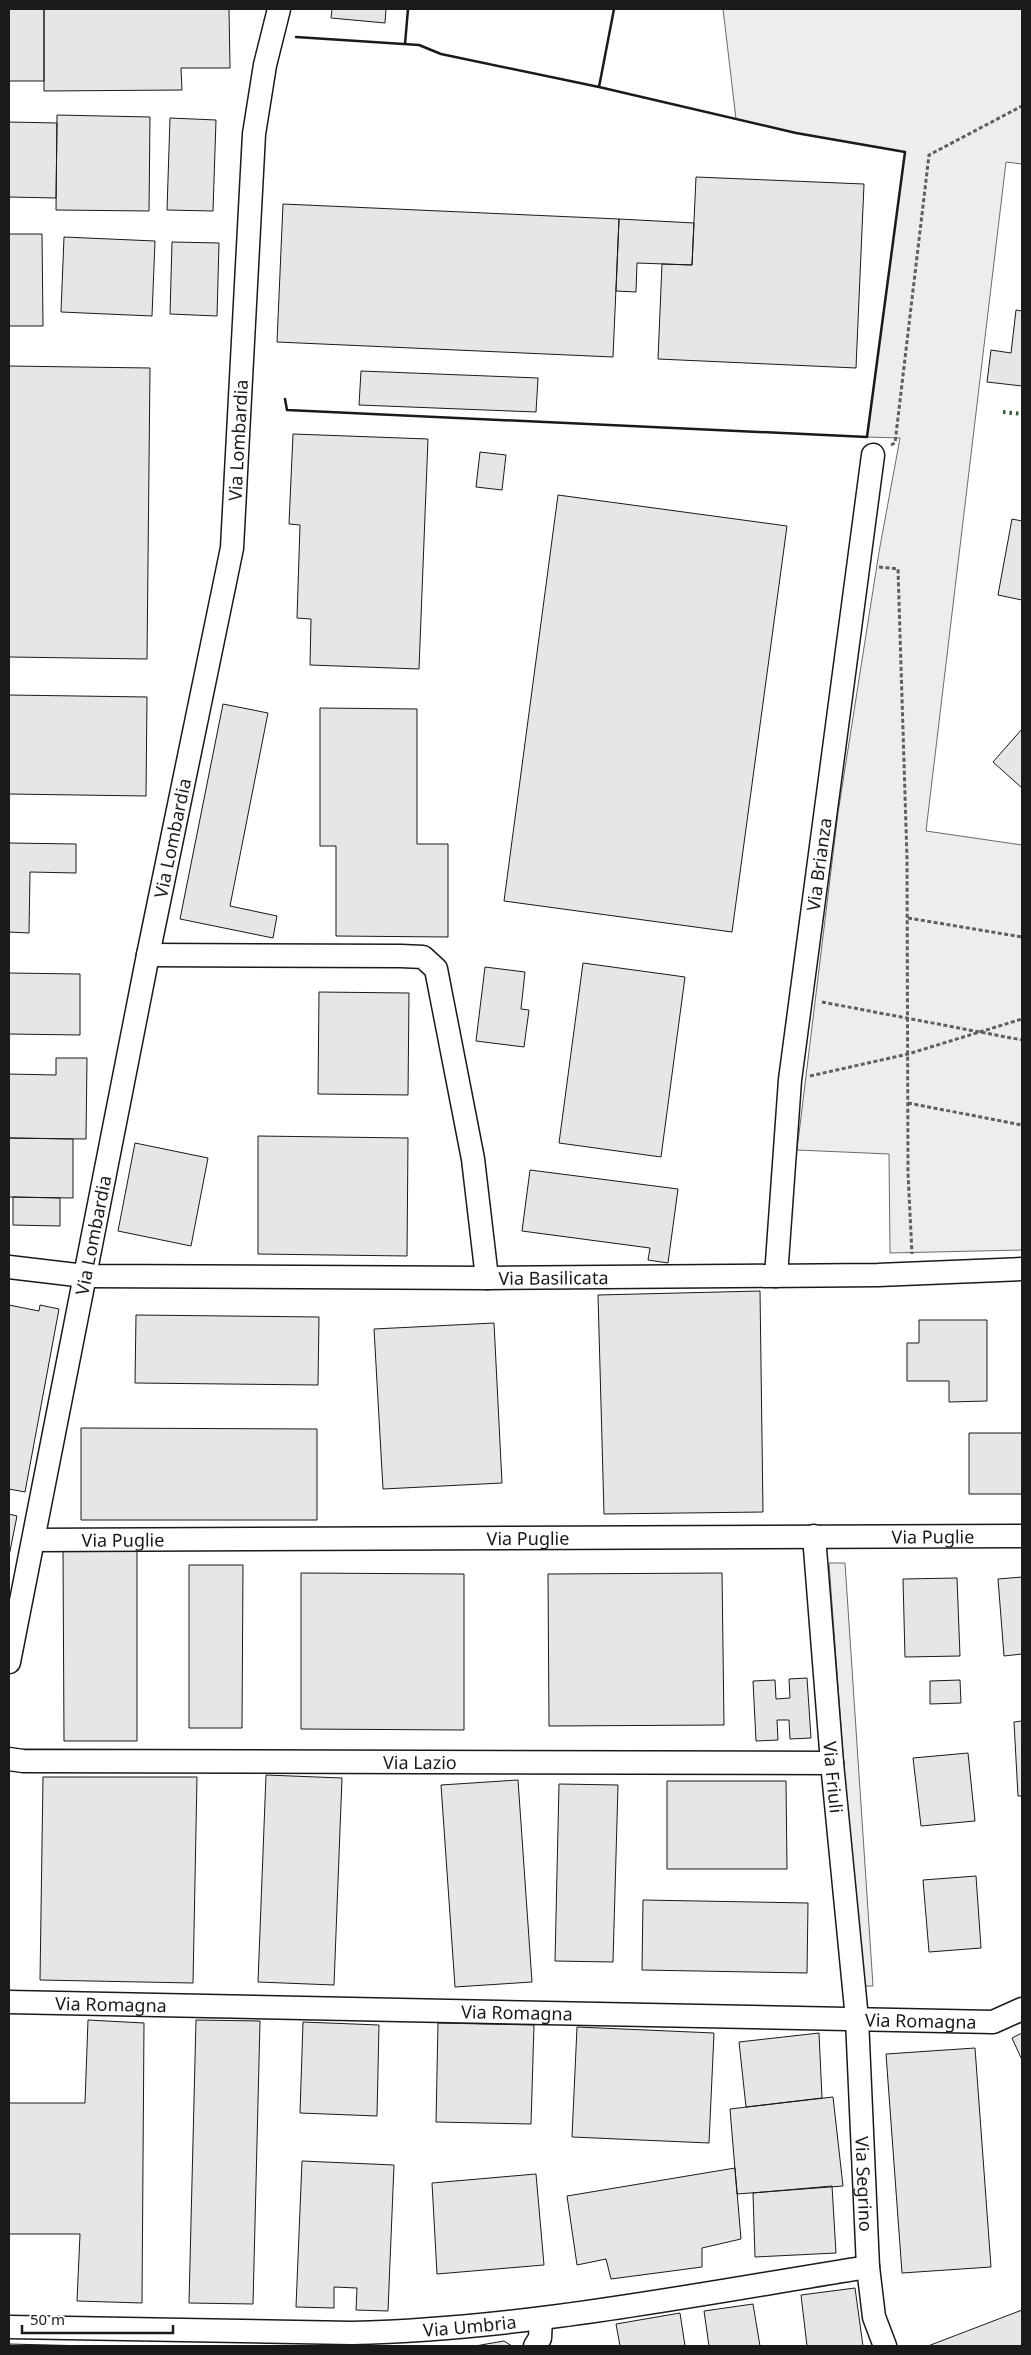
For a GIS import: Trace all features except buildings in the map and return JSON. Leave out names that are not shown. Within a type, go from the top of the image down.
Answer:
[{"type":"street","name":"Via Lombardia","points":[[9,1662],[148,956],[232,548],[254,134],[265,65],[279,9]]},
{"type":"street","name":"Via Brianza","points":[[776,1276],[790,1080],[873,455]]},
{"type":"street","points":[[148,956],[401,956],[423,957],[436,969],[473,1159],[487,1278]]},
{"type":"street","name":"Via Basilicata","points":[[9,1267],[86,1276],[487,1278],[914,1274],[1022,1269]]},
{"type":"street","name":"Via Friuli","points":[[814,1536],[832,1763],[857,2019]]},
{"type":"street","name":"Via Puglie","points":[[34,1540],[1022,1536]]},
{"type":"street","name":"Via Lazio","points":[[9,1759],[23,1761],[832,1763]]},
{"type":"street","name":"Via Romagna","points":[[9,2002],[994,2022],[1022,2009]]},
{"type":"street","name":"Via Segrino","points":[[857,2019],[868,2267],[874,2317],[885,2346]]},
{"type":"street","name":"Via Umbria","points":[[9,2326],[352,2334],[403,2332],[540,2319],[868,2267]]},
{"type":"street","points":[[535,2346],[540,2338],[540,2319]]},
{"type":"path","points":[[873,455],[895,443],[929,155],[1022,106]]},
{"type":"path","points":[[858,564],[898,569],[908,918],[908,1173],[914,1274]]},
{"type":"path","points":[[908,918],[1022,937]]},
{"type":"path","points":[[801,998],[1022,1040]]},
{"type":"path","points":[[790,1080],[908,1054],[1022,1019]]},
{"type":"path","points":[[908,1103],[1022,1125]]},
{"type":"shaded area","points":[[723,9],[1022,9],[1022,164],[1006,162],[926,831],[1022,845],[1022,1250],[890,1253],[889,1154],[797,1150],[838,813],[879,552],[900,438],[867,437],[905,152],[796,133],[736,119]]},
{"type":"shaded area","points":[[829,1563],[845,1563],[873,1986],[860,1986]]},
{"type":"hedge","points":[[1003,412],[1022,414]]},
{"type":"wall","points":[[405,44],[408,9]]},
{"type":"wall","points":[[599,87],[614,9]]},
{"type":"wall","points":[[285,399],[287,410],[867,437],[905,152],[796,133],[599,87],[441,54],[419,45],[296,37]]}]
